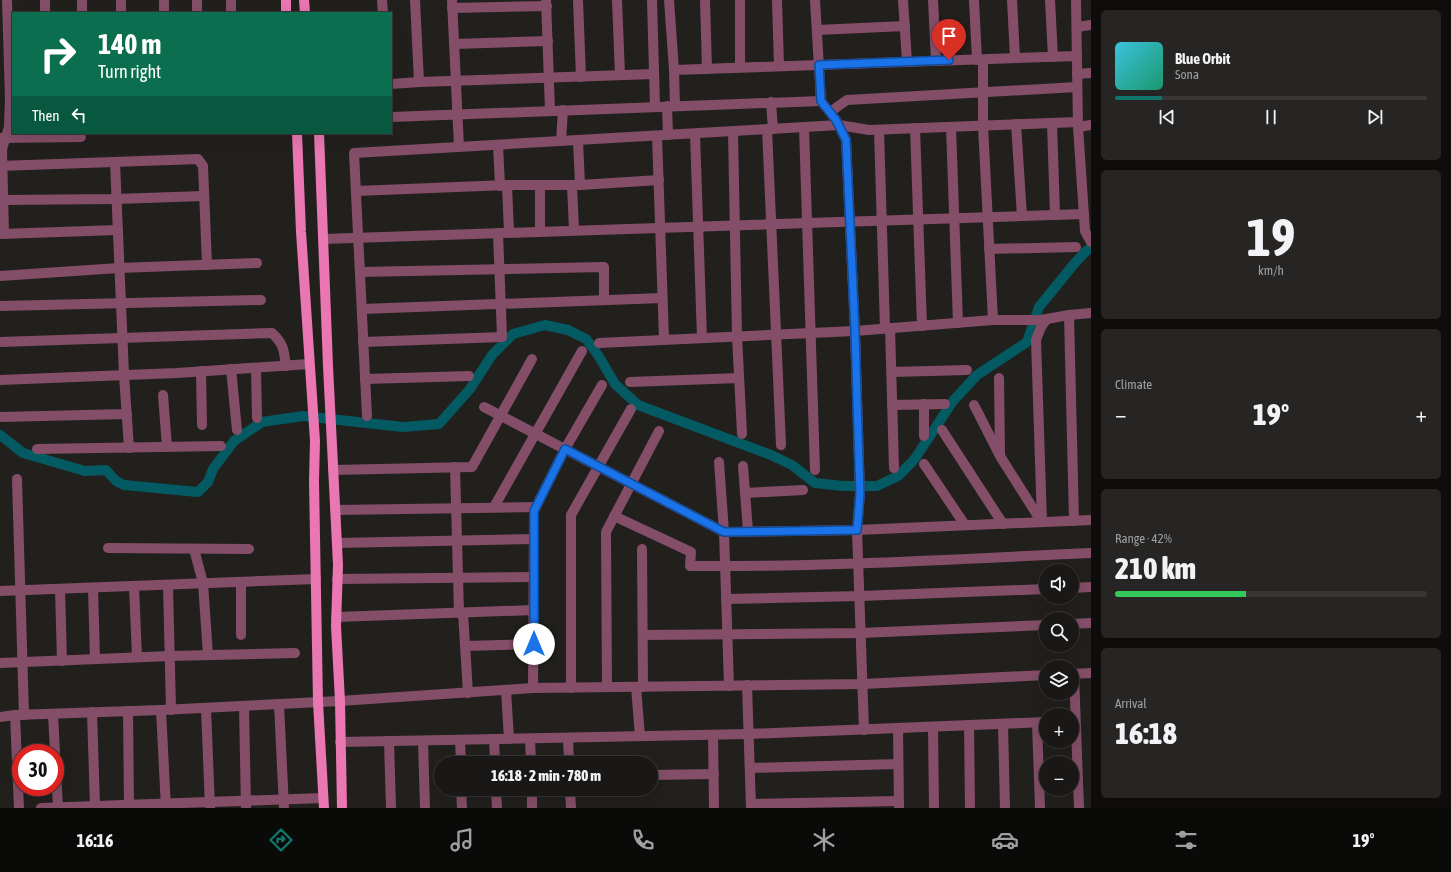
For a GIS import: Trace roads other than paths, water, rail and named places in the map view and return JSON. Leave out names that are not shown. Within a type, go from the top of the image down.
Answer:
[{"type":"main road","points":[[286,0],[286,12]]},
{"type":"main road","points":[[304,0],[306,12]]},
{"type":"main road","points":[[297,134],[301,232],[315,441],[314,481],[318,702],[324,803]]},
{"type":"main road","points":[[319,134],[337,543],[336,617],[340,701],[342,808]]},
{"type":"street","points":[[7,0],[4,32],[9,127],[3,138],[2,149],[2,234],[118,230]]},
{"type":"street","points":[[45,0],[45,12]]},
{"type":"street","points":[[82,0],[82,12]]},
{"type":"street","points":[[121,0],[121,12]]},
{"type":"street","points":[[164,0],[164,12]]},
{"type":"street","points":[[197,0],[197,12]]},
{"type":"street","points":[[231,0],[231,12]]},
{"type":"street","points":[[382,0],[383,12]]},
{"type":"street","points":[[415,0],[419,82]]},
{"type":"street","points":[[578,0],[581,77]]},
{"type":"street","points":[[617,0],[620,75]]},
{"type":"street","points":[[652,0],[655,106]]},
{"type":"street","points":[[668,135],[674,70],[669,0]]},
{"type":"street","points":[[705,0],[707,69]]},
{"type":"street","points":[[740,0],[740,68]]},
{"type":"street","points":[[777,0],[779,66]]},
{"type":"street","points":[[815,0],[821,101],[839,126],[846,140],[855,331],[860,494],[857,530],[864,730]]},
{"type":"street","points":[[903,0],[907,62]]},
{"type":"street","points":[[933,0],[936,61]]},
{"type":"street","points":[[974,0],[983,92],[983,126],[989,249],[998,320]]},
{"type":"street","points":[[1012,0],[1015,58]]},
{"type":"street","points":[[1050,0],[1053,57]]},
{"type":"street","points":[[1076,0],[1078,124],[1085,231],[1089,238]]},
{"type":"street","points":[[459,147],[452,4],[546,3],[550,110]]},
{"type":"street","points":[[1076,27],[1091,25]]},
{"type":"street","points":[[817,30],[905,26]]},
{"type":"street","points":[[454,44],[548,41]]},
{"type":"street","points":[[674,70],[1077,56]]},
{"type":"street","points":[[1077,74],[1091,73]]},
{"type":"street","points":[[392,84],[455,80],[654,74]]},
{"type":"street","points":[[830,112],[847,100],[1077,87]]},
{"type":"street","points":[[392,117],[821,101]]},
{"type":"street","points":[[771,102],[771,224],[781,445]]},
{"type":"street","points":[[561,141],[563,110]]},
{"type":"street","points":[[1052,123],[1055,215]]},
{"type":"street","points":[[367,416],[354,153],[804,127],[839,126],[879,130],[1052,123],[1091,125]]},
{"type":"street","points":[[1016,124],[1022,216]]},
{"type":"street","points":[[804,127],[814,470]]},
{"type":"street","points":[[951,127],[958,323]]},
{"type":"street","points":[[915,128],[922,326]]},
{"type":"street","points":[[879,130],[882,220],[892,372],[894,468]]},
{"type":"street","points":[[733,132],[737,336],[742,434]]},
{"type":"street","points":[[695,134],[702,338]]},
{"type":"street","points":[[657,136],[664,340]]},
{"type":"street","points":[[3,138],[81,137]]},
{"type":"street","points":[[574,230],[578,140]]},
{"type":"street","points":[[498,145],[509,232]]},
{"type":"street","points":[[1,166],[198,159],[203,166],[203,196],[207,265]]},
{"type":"street","points":[[115,162],[122,338],[129,448]]},
{"type":"street","points":[[356,191],[576,185],[659,180]]},
{"type":"street","points":[[540,186],[540,231]]},
{"type":"street","points":[[3,200],[116,199],[203,196]]},
{"type":"street","points":[[324,239],[1084,214]]},
{"type":"street","points":[[363,342],[502,337],[498,233]]},
{"type":"street","points":[[989,249],[1076,247]]},
{"type":"street","points":[[0,276],[119,268],[257,263]]},
{"type":"street","points":[[360,272],[604,268],[604,300]]},
{"type":"street","points":[[362,309],[662,298]]},
{"type":"street","points":[[0,306],[260,300]]},
{"type":"street","points":[[599,342],[855,331],[998,320],[1044,320],[1069,315],[1091,313]]},
{"type":"street","points":[[1069,315],[1074,521]]},
{"type":"street","points":[[1042,522],[1036,340],[1044,320]]},
{"type":"street","points":[[0,342],[272,333],[279,340],[284,349],[286,366]]},
{"type":"street","points":[[494,507],[582,351]]},
{"type":"street","points":[[333,470],[472,467],[532,359]]},
{"type":"street","points":[[0,380],[201,372],[309,364]]},
{"type":"street","points":[[256,368],[257,418]]},
{"type":"street","points":[[231,369],[237,430]]},
{"type":"street","points":[[892,372],[967,370]]},
{"type":"street","points":[[201,372],[202,425]]},
{"type":"street","points":[[365,379],[469,376]]},
{"type":"street","points":[[630,382],[739,378]]},
{"type":"street","points":[[999,378],[1000,456]]},
{"type":"street","points":[[533,688],[534,511],[565,449],[602,385]]},
{"type":"street","points":[[163,395],[167,447]]},
{"type":"street","points":[[924,404],[924,436]]},
{"type":"street","points":[[892,405],[945,404]]},
{"type":"street","points":[[974,405],[1000,456],[1042,522]]},
{"type":"street","points":[[484,407],[724,532],[857,530],[1091,520]]},
{"type":"street","points":[[571,688],[572,515],[631,409]]},
{"type":"street","points":[[0,417],[127,414]]},
{"type":"street","points":[[942,430],[1003,524]]},
{"type":"street","points":[[607,687],[606,532],[658,431]]},
{"type":"street","points":[[38,449],[221,446]]},
{"type":"street","points":[[719,462],[724,532],[729,686]]},
{"type":"street","points":[[924,464],[965,526]]},
{"type":"street","points":[[743,466],[748,532]]},
{"type":"street","points":[[455,467],[458,578],[468,693]]},
{"type":"street","points":[[17,479],[22,662],[19,715],[19,808]]},
{"type":"street","points":[[745,493],[803,490]]},
{"type":"street","points":[[335,510],[536,507]]},
{"type":"street","points":[[614,516],[691,552],[690,566],[858,563],[1091,553]]},
{"type":"street","points":[[337,543],[534,539]]},
{"type":"street","points":[[108,548],[249,549]]},
{"type":"street","points":[[194,549],[203,583],[208,655]]},
{"type":"street","points":[[640,736],[640,687],[643,635],[642,549]]},
{"type":"street","points":[[337,579],[534,577]]},
{"type":"street","points":[[0,591],[316,579]]},
{"type":"street","points":[[241,582],[242,636]]},
{"type":"street","points":[[168,585],[171,710]]},
{"type":"street","points":[[134,586],[137,657]]},
{"type":"street","points":[[1079,588],[1091,587]]},
{"type":"street","points":[[93,588],[95,659]]},
{"type":"street","points":[[60,589],[62,660]]},
{"type":"street","points":[[726,599],[1039,589]]},
{"type":"street","points":[[336,617],[534,610]]},
{"type":"street","points":[[1079,624],[1091,623]]},
{"type":"street","points":[[643,635],[861,634],[1039,625]]},
{"type":"street","points":[[465,646],[534,644]]},
{"type":"street","points":[[0,663],[137,657],[295,653]]},
{"type":"street","points":[[1079,674],[1091,673]]},
{"type":"street","points":[[0,717],[340,701],[533,688],[863,684],[1039,675]]},
{"type":"street","points":[[747,686],[751,806],[899,804],[898,728]]},
{"type":"street","points":[[506,690],[509,739]]},
{"type":"street","points":[[279,704],[283,804]]},
{"type":"street","points":[[244,706],[246,804]]},
{"type":"street","points":[[206,708],[210,805]]},
{"type":"street","points":[[161,710],[166,806]]},
{"type":"street","points":[[128,711],[129,805]]},
{"type":"street","points":[[92,712],[95,806]]},
{"type":"street","points":[[53,714],[54,744]]},
{"type":"street","points":[[340,742],[713,735],[1039,722]]},
{"type":"street","points":[[1003,724],[1005,808]]},
{"type":"street","points":[[969,725],[970,808]]},
{"type":"street","points":[[933,727],[934,808]]},
{"type":"street","points":[[713,735],[714,808]]},
{"type":"street","points":[[568,738],[569,756]]},
{"type":"street","points":[[530,739],[531,756]]},
{"type":"street","points":[[460,740],[461,756]]},
{"type":"street","points":[[494,740],[495,756]]},
{"type":"street","points":[[389,741],[391,808]]},
{"type":"street","points":[[423,741],[426,808]]},
{"type":"street","points":[[1040,808],[1041,748]]},
{"type":"street","points":[[1076,748],[1079,808]]},
{"type":"street","points":[[750,768],[898,764]]},
{"type":"street","points":[[658,775],[714,774]]},
{"type":"street","points":[[57,796],[58,807]]},
{"type":"street","points":[[461,796],[462,808]]},
{"type":"street","points":[[496,796],[497,808]]},
{"type":"street","points":[[532,796],[532,808]]},
{"type":"street","points":[[570,796],[571,808]]},
{"type":"street","points":[[41,808],[129,805],[166,806],[324,803]]},
{"type":"waterway","points":[[0,435],[23,453],[85,471],[106,470],[116,481],[124,485],[198,492],[208,482],[213,469],[234,441],[262,422],[303,416],[403,427],[439,424],[470,389],[492,355],[513,334],[545,325],[568,330],[586,339],[598,355],[615,384],[638,405],[771,455],[792,465],[815,483],[843,486],[877,486],[898,476],[914,460],[953,401],[977,375],[1027,342],[1039,307],[1074,264],[1091,248]]}]
